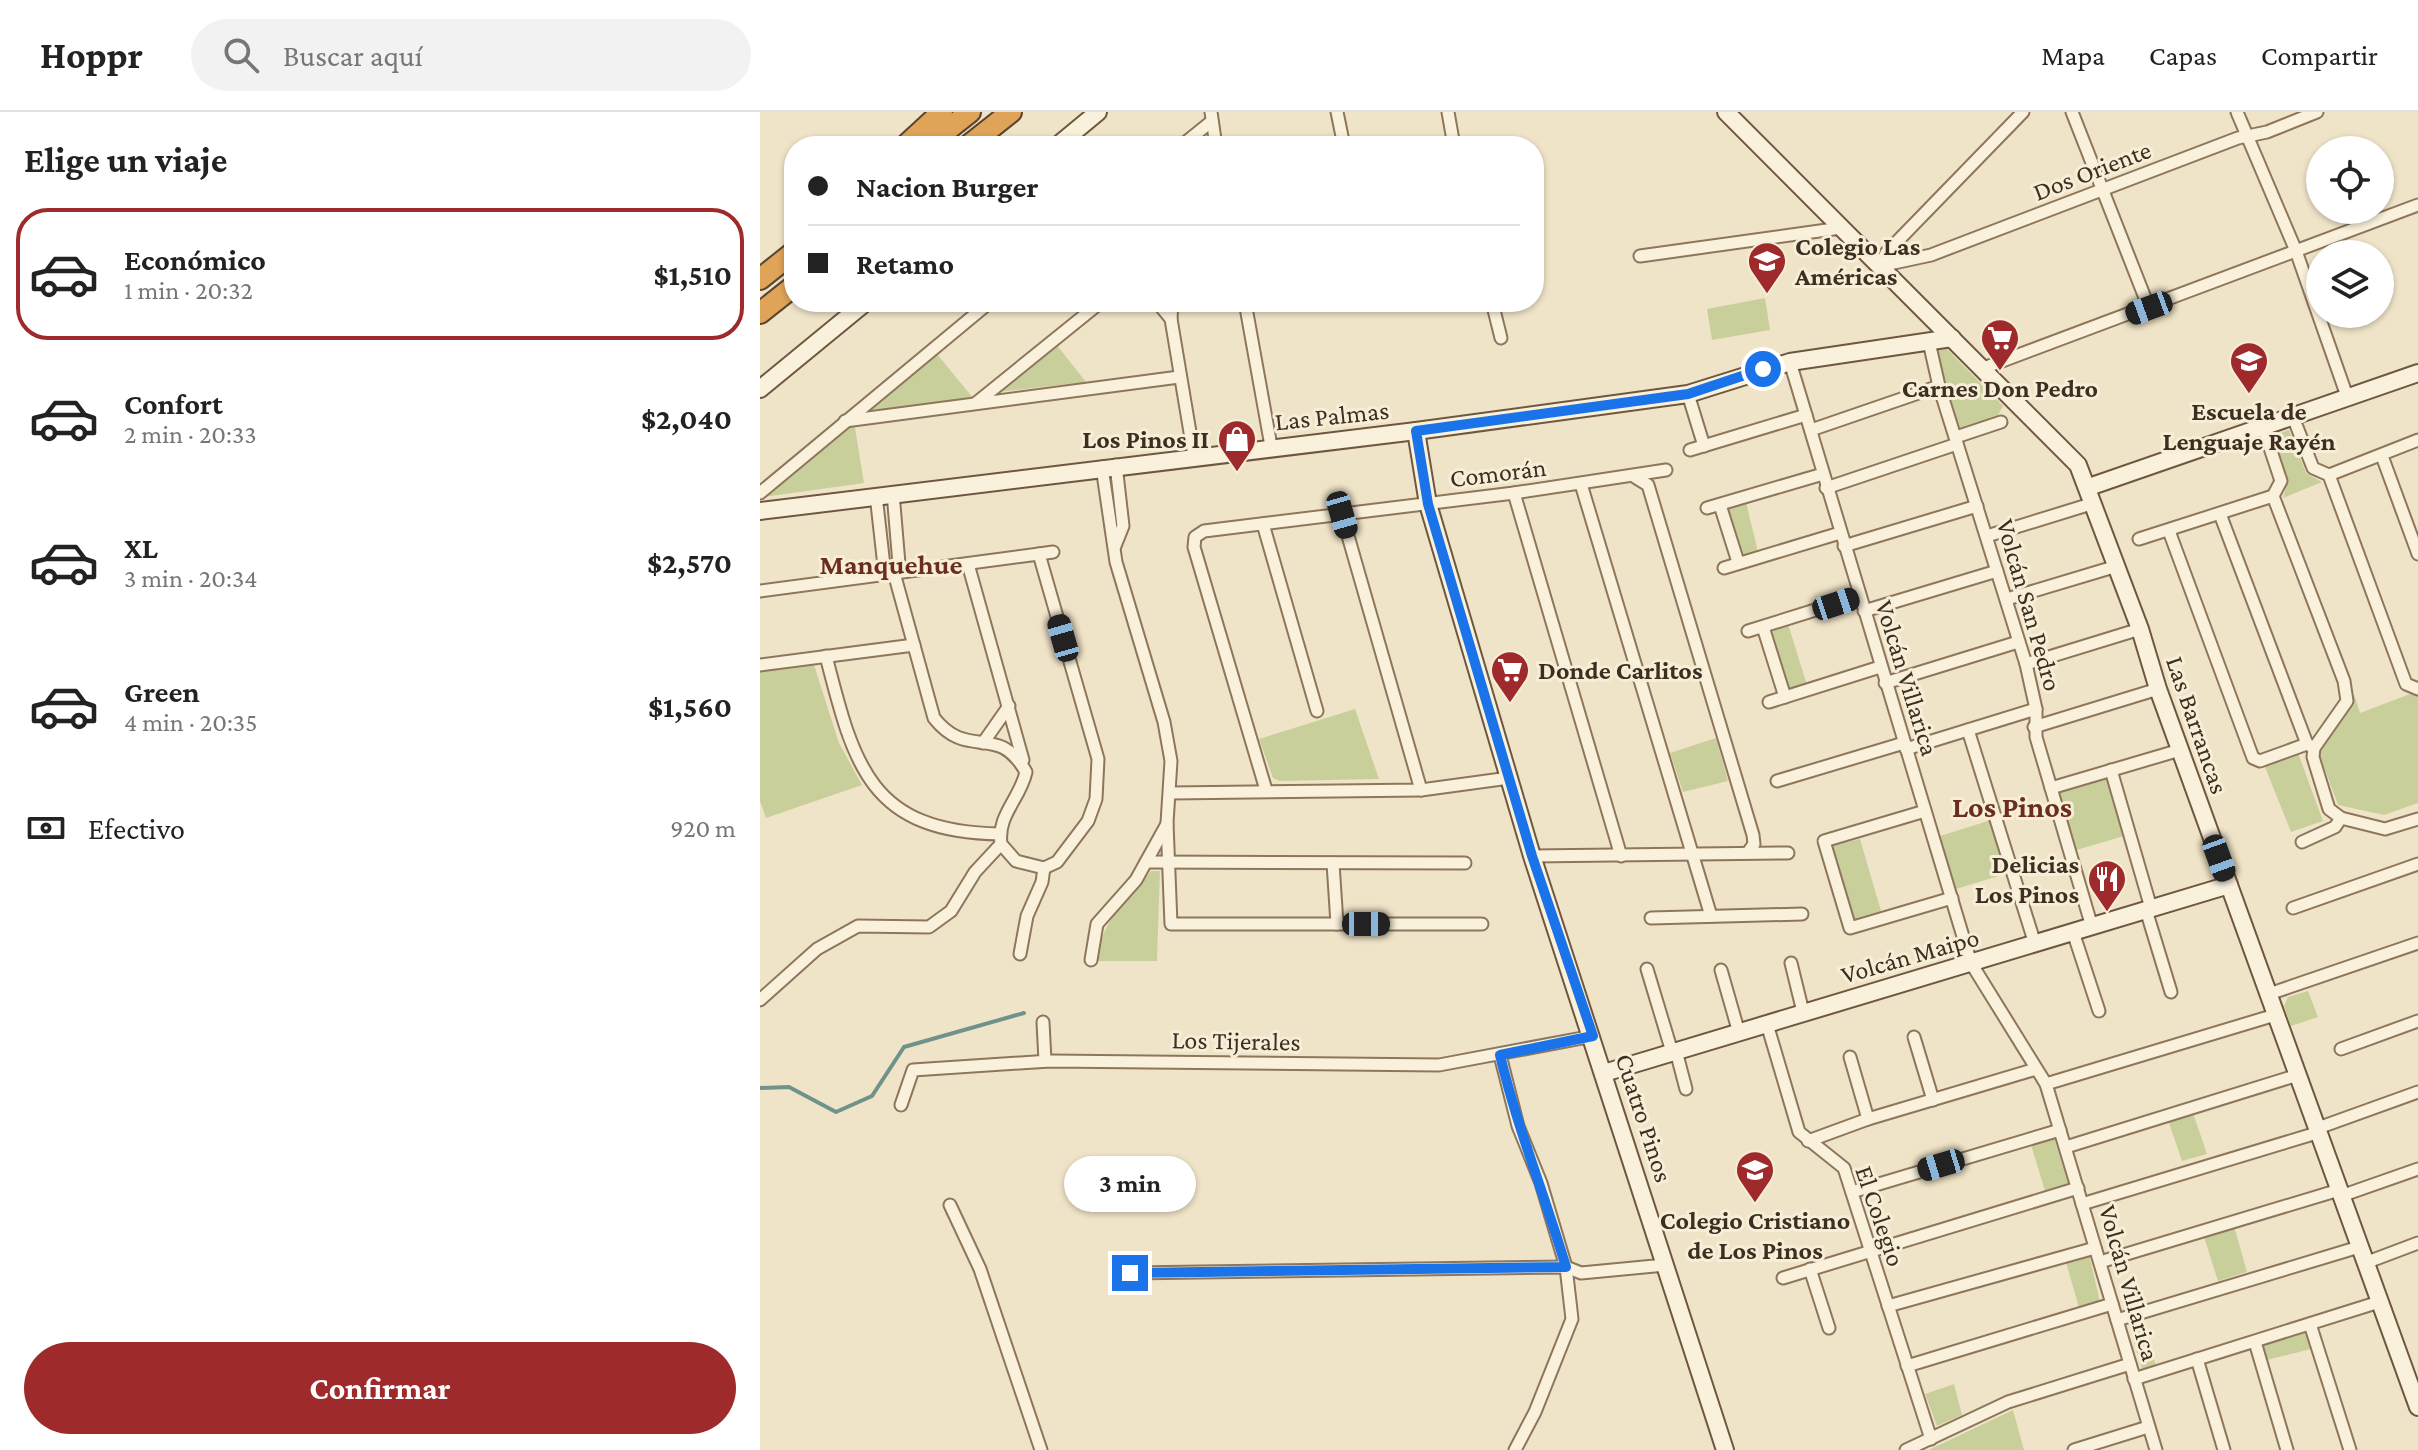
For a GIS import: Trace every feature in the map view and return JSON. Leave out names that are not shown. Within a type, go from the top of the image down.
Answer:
[{"type":"highway","points":[[916,136],[942,112]]},
{"type":"highway","points":[[940,136],[970,112]]},
{"type":"highway","points":[[981,136],[1011,112]]},
{"type":"highway","points":[[766,274],[784,259]]},
{"type":"highway","points":[[760,313],[784,294]]},
{"type":"street","points":[[1069,136],[1098,112]]},
{"type":"street","points":[[1337,112],[1342,136]]},
{"type":"street","points":[[1448,112],[1452,136]]},
{"type":"street","name":"Las Barrancas","points":[[1729,112],[2078,465],[2092,495],[2158,689],[2418,1407]]},
{"type":"street","points":[[1880,266],[1886,253],[2023,112]]},
{"type":"street","points":[[2072,112],[2149,308]]},
{"type":"street","points":[[2237,112],[2250,136],[2296,251],[2348,399]]},
{"type":"street","name":"Dos Oriente","points":[[1880,266],[1931,255],[2317,112]]},
{"type":"street","points":[[1191,136],[1211,116]]},
{"type":"street","points":[[1211,116],[1214,136]]},
{"type":"street","points":[[1981,369],[2418,205]]},
{"type":"street","points":[[1640,256],[1841,228]]},
{"type":"street","points":[[760,389],[854,312]]},
{"type":"street","points":[[760,493],[978,312]]},
{"type":"street","points":[[976,403],[1089,312]]},
{"type":"street","points":[[1165,312],[1171,319]]},
{"type":"street","points":[[1171,312],[1179,377],[1194,456]]},
{"type":"street","points":[[1247,312],[1271,446]]},
{"type":"street","points":[[1494,312],[1501,338]]},
{"type":"street","name":"Las Palmas","points":[[760,511],[1271,446],[1416,431],[1688,394],[1790,362],[1952,338]]},
{"type":"street","name":"Volcán San Pedro","points":[[1929,342],[1939,386],[2026,664],[2036,709],[2034,727],[2092,927]]},
{"type":"street","name":"Volcán Villarica","points":[[1790,362],[1971,963],[2046,1084],[2156,1450]]},
{"type":"street","points":[[1987,536],[2263,427],[2418,373]]},
{"type":"street","points":[[845,421],[1179,377]]},
{"type":"street","points":[[1811,430],[1939,386]]},
{"type":"street","points":[[1688,394],[1704,446]]},
{"type":"street","points":[[1690,450],[1806,415]]},
{"type":"street","points":[[2293,417],[2313,468],[2329,475],[2418,440]]},
{"type":"street","points":[[1826,488],[2001,422]]},
{"type":"street","points":[[2139,539],[2273,496],[2281,481],[2263,427]]},
{"type":"street","name":"Cuatro Pinos","points":[[1416,431],[1428,504],[1532,856],[1725,1450]]},
{"type":"street","points":[[2382,456],[2418,554]]},
{"type":"street","points":[[1109,466],[1123,526],[1115,547],[1164,722],[1171,793],[1167,823],[1171,924],[1482,924]]},
{"type":"street","name":"Comorán","points":[[1266,790],[1194,547],[1195,537],[1204,531],[1514,493],[1666,470]]},
{"type":"street","points":[[1707,508],[1823,474]]},
{"type":"street","points":[[2329,475],[2406,684],[2418,689]]},
{"type":"street","points":[[1635,477],[1648,485],[1753,835],[1754,844],[1749,851]]},
{"type":"street","points":[[1581,484],[1711,916]]},
{"type":"street","points":[[1514,493],[1621,856]]},
{"type":"street","points":[[884,494],[899,564],[894,573],[934,718],[947,734],[965,741],[1000,744],[1014,752],[1026,772]]},
{"type":"street","points":[[2169,531],[2253,758],[2260,761],[2311,746],[2347,701],[2344,681],[2273,496]]},
{"type":"street","points":[[1720,505],[1738,562]]},
{"type":"street","points":[[1844,546],[1977,506]]},
{"type":"street","points":[[2220,514],[2311,746],[2329,809],[2341,818],[2385,829],[2418,819]]},
{"type":"street","points":[[1342,515],[1421,790]]},
{"type":"street","points":[[1263,524],[1317,711]]},
{"type":"street","points":[[1724,568],[1840,533]]},
{"type":"street","points":[[760,591],[1053,552]]},
{"type":"street","points":[[826,656],[845,729],[859,766],[877,789],[902,812],[946,830],[1000,839],[1016,861],[1044,868],[1057,862],[1088,821],[1096,799],[1098,759],[1039,554]]},
{"type":"street","points":[[760,1000],[817,949],[858,926],[929,927],[951,911],[1000,839],[1002,818],[1022,788],[1026,772],[968,564]]},
{"type":"street","points":[[2007,599],[2117,566]]},
{"type":"street","points":[[1864,611],[1997,571]]},
{"type":"street","points":[[1748,631],[1860,596]]},
{"type":"street","points":[[1763,627],[1785,697]]},
{"type":"street","points":[[2026,664],[2140,629]]},
{"type":"street","points":[[1885,683],[2018,642]]},
{"type":"street","points":[[760,665],[914,645]]},
{"type":"street","points":[[1769,702],[1880,667]]},
{"type":"street","points":[[2034,727],[2158,689]]},
{"type":"street","points":[[983,743],[1009,706]]},
{"type":"street","points":[[1777,781],[2036,709]]},
{"type":"street","points":[[1968,730],[2035,944]]},
{"type":"street","points":[[2051,788],[2180,750]]},
{"type":"street","points":[[2111,770],[2171,992]]},
{"type":"street","points":[[1171,793],[1421,790],[1509,778]]},
{"type":"street","points":[[1925,811],[1824,841],[1850,928],[1952,898]]},
{"type":"street","points":[[2302,842],[2335,827],[2341,818]]},
{"type":"street","points":[[1091,960],[1097,924],[1136,880],[1167,823]]},
{"type":"street","points":[[1532,856],[1739,855],[1749,851],[1788,853]]},
{"type":"street","points":[[1146,862],[1169,865],[1465,863]]},
{"type":"street","points":[[1333,863],[1337,924]]},
{"type":"street","points":[[2293,908],[2418,864]]},
{"type":"street","points":[[1020,954],[1027,916],[1042,882],[1044,868]]},
{"type":"street","name":"Volcán Maipo","points":[[1604,1073],[2229,885]]},
{"type":"street","points":[[1651,918],[1802,914]]},
{"type":"street","points":[[2073,932],[2099,1011]]},
{"type":"street","points":[[2269,994],[2418,943]]},
{"type":"street","points":[[1791,963],[1803,1012]]},
{"type":"street","points":[[1647,969],[1686,1089]]},
{"type":"street","points":[[1721,970],[1739,1033]]},
{"type":"street","points":[[2046,1084],[2275,1015]]},
{"type":"street","points":[[2341,1049],[2418,1021]]},
{"type":"street","points":[[1043,1022],[1045,1061]]},
{"type":"street","name":"El Colegio","points":[[1767,1024],[1799,1132],[1844,1168],[1931,1439]]},
{"type":"street","name":"Los Tijerales","points":[[901,1105],[913,1070],[1045,1061],[1439,1065],[1593,1036]]},
{"type":"street","points":[[1914,1037],[1933,1100]]},
{"type":"street","points":[[1500,1055],[1518,1126],[1541,1183],[1566,1267],[1572,1319],[1535,1412],[1515,1450]]},
{"type":"street","points":[[1850,1057],[1868,1119]]},
{"type":"street","points":[[1808,1141],[1868,1119],[2036,1069]]},
{"type":"street","points":[[2066,1147],[2298,1075]]},
{"type":"street","points":[[2082,1204],[2319,1130],[2418,1092]]},
{"type":"street","points":[[1852,1192],[2060,1130]]},
{"type":"street","points":[[2100,1262],[2418,1169]]},
{"type":"street","points":[[1783,1278],[2078,1188]]},
{"type":"street","points":[[950,1205],[980,1269],[1041,1450]]},
{"type":"street","points":[[2117,1320],[2418,1243]]},
{"type":"street","points":[[1888,1306],[2095,1248]]},
{"type":"street","points":[[1130,1273],[1566,1267],[1581,1273],[1665,1265]]},
{"type":"street","points":[[1810,1269],[1829,1328]]},
{"type":"street","points":[[2134,1379],[2379,1302]]},
{"type":"street","points":[[1907,1366],[2112,1304]]},
{"type":"street","points":[[2310,1324],[2350,1450]]},
{"type":"street","points":[[2255,1342],[2287,1450]]},
{"type":"street","points":[[2197,1359],[2224,1450]]},
{"type":"street","points":[[1906,1450],[2008,1402],[2130,1364]]},
{"type":"street","points":[[2074,1450],[2148,1427]]},
{"type":"green space","points":[[1765,298],[1770,330],[1712,340],[1707,309]]},
{"type":"green space","points":[[1056,344],[1086,382],[998,392]]},
{"type":"green space","points":[[1946,348],[2003,406],[1997,417],[1958,430],[1935,350]]},
{"type":"green space","points":[[937,354],[973,398],[865,414]]},
{"type":"green space","points":[[854,422],[864,483],[764,497]]},
{"type":"green space","points":[[2289,430],[2306,473],[2322,482],[2283,498],[2288,480],[2272,436]]},
{"type":"green space","points":[[1746,502],[1758,552],[1736,559],[1721,506]]},
{"type":"green space","points":[[1788,624],[1807,685],[1787,692],[1769,630]]},
{"type":"green space","points":[[814,665],[839,743],[862,785],[766,818],[760,801],[760,672]]},
{"type":"green space","points":[[2354,694],[2360,713],[2410,694],[2418,695],[2418,803],[2384,815],[2338,805],[2319,753],[2350,708]]},
{"type":"green space","points":[[1355,709],[1379,779],[1280,781],[1273,778],[1259,739]]},
{"type":"green space","points":[[1716,738],[1728,781],[1683,792],[1670,753]]},
{"type":"green space","points":[[2297,750],[2323,821],[2291,832],[2263,762]]},
{"type":"green space","points":[[2107,778],[2124,836],[2073,851],[2057,793]]},
{"type":"green space","points":[[1991,820],[2008,873],[1956,889],[1940,836]]},
{"type":"green space","points":[[1860,839],[1881,911],[1853,919],[1831,846]]},
{"type":"green space","points":[[1151,871],[1160,871],[1157,961],[1098,961],[1109,923]]},
{"type":"green space","points":[[2308,991],[2318,1017],[2291,1026],[2284,1006],[2288,997]]},
{"type":"green space","points":[[2193,1113],[2207,1154],[2182,1161],[2168,1120]]},
{"type":"green space","points":[[2054,1138],[2068,1184],[2045,1191],[2031,1145]]},
{"type":"green space","points":[[2234,1226],[2247,1272],[2218,1281],[2204,1237]]},
{"type":"green space","points":[[2089,1254],[2100,1302],[2079,1308],[2066,1262]]},
{"type":"green space","points":[[2142,1318],[2156,1366],[2142,1369],[2128,1322]]},
{"type":"green space","points":[[2309,1330],[2315,1348],[2267,1360],[2262,1343]]},
{"type":"green space","points":[[1954,1384],[1962,1415],[1937,1426],[1925,1394]]},
{"type":"green space","points":[[2013,1410],[2024,1450],[1929,1450],[1937,1446]]},
{"type":"waterway","points":[[760,1088],[789,1087],[836,1112],[872,1096],[904,1047],[1024,1013]]},
{"type":"place","name":"Colegio Las Américas","points":[[1767,295]]},
{"type":"place","name":"Carnes Don Pedro","points":[[2000,372]]},
{"type":"place","name":"Escuela de Lenguaje Rayén","points":[[2249,395]]},
{"type":"place","name":"Los Pinos II","points":[[1237,473]]},
{"type":"place","name":"Donde Carlitos","points":[[1510,704]]},
{"type":"place","name":"Delicias Los Pinos","points":[[2107,913]]},
{"type":"place","name":"Colegio Cristiano de Los Pinos","points":[[1755,1204]]},
{"type":"district","name":"Manquehue","points":[[891,564]]},
{"type":"district","name":"Los Pinos","points":[[2012,806]]},
{"type":"route","points":[[1130,1273],[1566,1267],[1541,1183],[1518,1126],[1500,1055],[1593,1036],[1532,856],[1428,504],[1416,431],[1688,394],[1763,369]]}]
